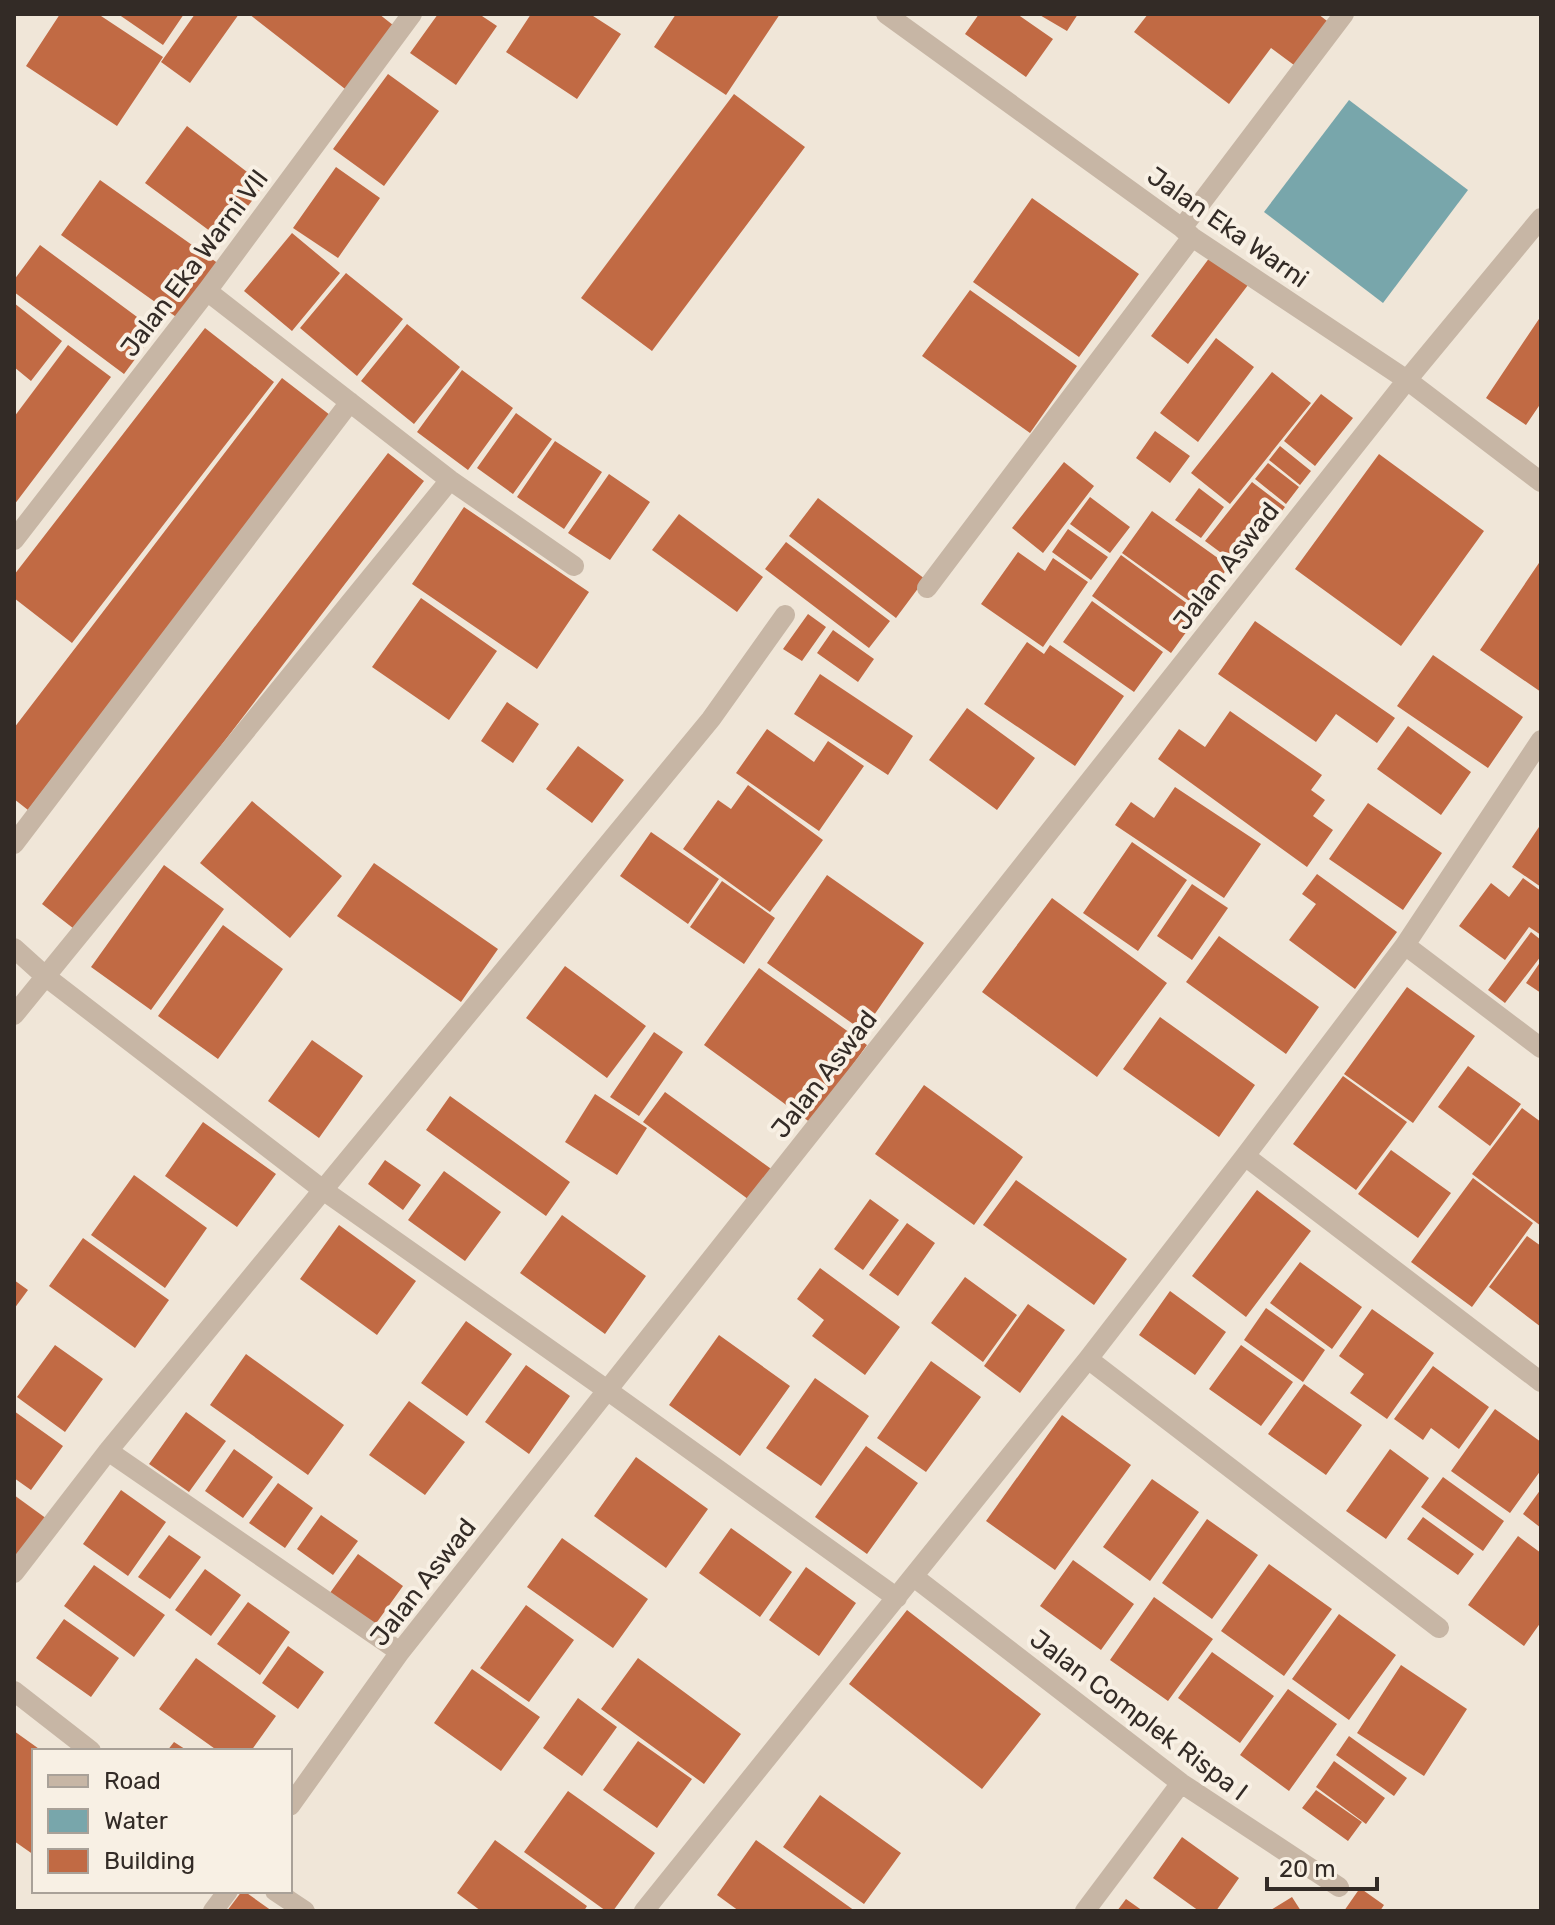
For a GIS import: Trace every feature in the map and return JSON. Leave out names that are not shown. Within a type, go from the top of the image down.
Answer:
[{"type":"street","name":"Jalan Eka Warni VII","points":[[14,540],[207,291],[412,14]]},
{"type":"street","name":"Jalan Eka Warni","points":[[886,14],[1187,233],[1407,380],[1541,482]]},
{"type":"street","points":[[927,588],[1344,14]]},
{"type":"street","name":"Jalan Aswad","points":[[292,1803],[400,1652],[1407,380],[1541,218]]},
{"type":"street","points":[[207,291],[450,480],[574,566]]},
{"type":"street","points":[[14,844],[350,402]]},
{"type":"street","points":[[14,1015],[450,480]]},
{"type":"street","points":[[14,1573],[108,1451],[711,719],[785,615]]},
{"type":"street","points":[[644,1911],[1088,1359],[1245,1156],[1405,945],[1541,740]]},
{"type":"street","points":[[1405,945],[1541,1048]]},
{"type":"street","points":[[14,948],[45,976],[323,1190],[897,1598]]},
{"type":"street","points":[[1245,1156],[1541,1382]]},
{"type":"street","points":[[1088,1359],[1439,1628]]},
{"type":"street","points":[[108,1451],[400,1652]]},
{"type":"street","name":"Jalan Complek Rispa I","points":[[914,1577],[1181,1783],[1339,1887]]},
{"type":"street","points":[[14,1691],[88,1749]]},
{"type":"street","points":[[1085,1911],[1181,1783]]},
{"type":"street","points":[[213,1911],[226,1893]]},
{"type":"street","points":[[278,1893],[305,1911]]},
{"type":"water","points":[[1349,100],[1468,190],[1383,303],[1264,212]]},
{"type":"building","points":[[60,14],[98,14],[163,57],[117,126],[26,66]]},
{"type":"building","points":[[118,14],[184,14],[163,45]]},
{"type":"building","points":[[195,14],[239,14],[190,83],[161,62]]},
{"type":"building","points":[[249,14],[379,14],[398,29],[349,92]]},
{"type":"building","points":[[438,14],[479,14],[497,26],[456,85],[410,53]]},
{"type":"building","points":[[531,14],[590,14],[621,34],[577,99],[506,52]]},
{"type":"building","points":[[676,14],[780,14],[726,95],[654,47]]},
{"type":"building","points":[[979,14],[1017,14],[1053,39],[1026,77],[965,34]]},
{"type":"building","points":[[1038,14],[1078,14],[1067,31]]},
{"type":"building","points":[[1148,14],[1318,14],[1331,24],[1298,68],[1271,48],[1229,104],[1134,32]]},
{"type":"building","points":[[388,74],[439,111],[384,186],[333,149]]},
{"type":"building","points":[[734,94],[805,147],[652,351],[581,298]]},
{"type":"building","points":[[187,126],[264,185],[222,240],[145,183]]},
{"type":"building","points":[[336,167],[380,198],[338,258],[293,228]]},
{"type":"building","points":[[100,180],[219,264],[179,319],[61,235]]},
{"type":"building","points":[[1032,198],[1139,274],[1079,357],[973,282]]},
{"type":"building","points":[[292,233],[340,273],[292,331],[244,291]]},
{"type":"building","points":[[40,245],[156,331],[124,374],[14,292],[14,280]]},
{"type":"building","points":[[1210,257],[1248,285],[1188,364],[1151,336]]},
{"type":"building","points":[[346,273],[403,319],[357,376],[300,328]]},
{"type":"building","points":[[970,290],[1077,366],[1030,433],[922,356]]},
{"type":"building","points":[[14,303],[62,341],[31,381],[14,367]]},
{"type":"building","points":[[1541,316],[1541,403],[1526,425],[1486,398]]},
{"type":"building","points":[[407,324],[460,367],[414,424],[361,381]]},
{"type":"building","points":[[205,328],[274,382],[72,643],[14,598],[14,575]]},
{"type":"building","points":[[1216,338],[1254,367],[1198,442],[1160,413]]},
{"type":"building","points":[[68,345],[111,377],[14,505],[14,417]]},
{"type":"building","points":[[462,370],[513,408],[468,470],[417,432]]},
{"type":"building","points":[[1272,372],[1311,403],[1230,504],[1191,473]]},
{"type":"building","points":[[282,378],[330,415],[28,810],[14,799],[14,728]]},
{"type":"building","points":[[1321,394],[1353,418],[1315,466],[1284,441]]},
{"type":"building","points":[[516,413],[552,439],[513,494],[477,468]]},
{"type":"building","points":[[1155,431],[1190,456],[1170,483],[1136,458]]},
{"type":"building","points":[[555,441],[602,472],[564,529],[517,497]]},
{"type":"building","points":[[1280,446],[1311,471],[1300,485],[1269,460]]},
{"type":"building","points":[[388,453],[424,481],[78,932],[42,904]]},
{"type":"building","points":[[1379,454],[1484,531],[1401,646],[1295,569]]},
{"type":"building","points":[[1064,462],[1094,486],[1043,553],[1012,528]]},
{"type":"building","points":[[1268,463],[1299,487],[1286,504],[1255,479]]},
{"type":"building","points":[[609,474],[650,502],[610,560],[568,533]]},
{"type":"building","points":[[1252,482],[1285,507],[1239,566],[1205,541]]},
{"type":"building","points":[[1199,488],[1224,507],[1201,538],[1175,520]]},
{"type":"building","points":[[1090,497],[1130,527],[1110,553],[1070,524]]},
{"type":"building","points":[[818,498],[925,579],[896,618],[789,536]]},
{"type":"building","points":[[464,507],[589,592],[537,669],[412,584]]},
{"type":"building","points":[[1152,511],[1229,566],[1199,608],[1122,553]]},
{"type":"building","points":[[679,514],[763,577],[737,612],[652,550]]},
{"type":"building","points":[[1068,529],[1108,557],[1091,580],[1052,552]]},
{"type":"building","points":[[786,542],[890,621],[869,648],[765,569]]},
{"type":"building","points":[[1018,552],[1045,571],[1053,558],[1088,582],[1043,647],[981,604]]},
{"type":"building","points":[[1121,555],[1200,613],[1171,653],[1092,596]]},
{"type":"building","points":[[1541,560],[1541,692],[1480,650]]},
{"type":"building","points":[[421,598],[497,651],[449,720],[372,667]]},
{"type":"building","points":[[1092,601],[1163,652],[1134,692],[1063,642]]},
{"type":"building","points":[[808,614],[826,627],[802,661],[783,649]]},
{"type":"building","points":[[1255,621],[1395,718],[1377,743],[1336,714],[1316,742],[1218,674]]},
{"type":"building","points":[[833,630],[874,659],[858,682],[817,653]]},
{"type":"building","points":[[1027,642],[1044,654],[1050,645],[1124,696],[1075,766],[984,704]]},
{"type":"building","points":[[1433,655],[1523,717],[1488,768],[1397,706]]},
{"type":"building","points":[[820,674],[913,736],[888,775],[794,714]]},
{"type":"building","points":[[507,702],[539,724],[513,763],[481,741]]},
{"type":"building","points":[[967,708],[1035,758],[997,810],[929,760]]},
{"type":"building","points":[[1230,711],[1322,775],[1311,790],[1325,800],[1313,816],[1333,830],[1307,867],[1158,759],[1179,729],[1205,747]]},
{"type":"building","points":[[1408,726],[1471,772],[1441,815],[1377,769]]},
{"type":"building","points":[[767,729],[814,762],[828,741],[864,766],[819,831],[736,773]]},
{"type":"building","points":[[578,746],[624,780],[592,823],[546,789]]},
{"type":"building","points":[[748,785],[823,840],[770,912],[683,849],[718,800],[731,809]]},
{"type":"building","points":[[1175,787],[1261,844],[1224,898],[1115,825],[1131,802],[1154,818]]},
{"type":"building","points":[[252,801],[342,876],[290,938],[200,863]]},
{"type":"building","points":[[1368,803],[1442,853],[1403,910],[1329,859]]},
{"type":"building","points":[[1541,824],[1541,887],[1512,867]]},
{"type":"building","points":[[651,832],[719,879],[688,924],[620,876]]},
{"type":"building","points":[[1132,842],[1187,880],[1138,951],[1083,913]]},
{"type":"building","points":[[374,863],[498,949],[461,1002],[337,916]]},
{"type":"building","points":[[164,865],[224,909],[151,1010],[91,967]]},
{"type":"building","points":[[1317,874],[1397,932],[1355,989],[1289,940],[1316,904],[1302,894]]},
{"type":"building","points":[[827,875],[924,943],[863,1031],[767,963]]},
{"type":"building","points":[[1523,878],[1541,891],[1541,935],[1529,927],[1505,960],[1459,926],[1491,883],[1509,897]]},
{"type":"building","points":[[722,881],[775,918],[744,964],[690,927]]},
{"type":"building","points":[[1192,884],[1228,908],[1192,960],[1157,936]]},
{"type":"building","points":[[1052,898],[1167,983],[1097,1077],[982,992]]},
{"type":"building","points":[[223,925],[283,969],[218,1059],[158,1016]]},
{"type":"building","points":[[1531,932],[1541,940],[1541,956],[1505,1003],[1488,990]]},
{"type":"building","points":[[1219,936],[1319,1007],[1286,1054],[1186,982]]},
{"type":"building","points":[[1541,961],[1541,993],[1526,983]]},
{"type":"building","points":[[565,966],[646,1026],[607,1078],[526,1018]]},
{"type":"building","points":[[759,968],[867,1045],[811,1123],[704,1045]]},
{"type":"building","points":[[1407,987],[1475,1036],[1413,1123],[1344,1074]]},
{"type":"building","points":[[1160,1017],[1255,1085],[1219,1137],[1123,1069]]},
{"type":"building","points":[[654,1032],[683,1052],[639,1116],[610,1097]]},
{"type":"building","points":[[312,1040],[363,1076],[319,1138],[268,1101]]},
{"type":"building","points":[[1468,1066],[1521,1104],[1490,1146],[1438,1107]]},
{"type":"building","points":[[1343,1076],[1407,1122],[1356,1190],[1293,1144]]},
{"type":"building","points":[[924,1085],[1023,1157],[974,1225],[875,1154]]},
{"type":"building","points":[[665,1092],[774,1171],[752,1202],[643,1122]]},
{"type":"building","points":[[595,1094],[647,1128],[617,1175],[565,1142]]},
{"type":"building","points":[[450,1096],[570,1182],[546,1216],[426,1130]]},
{"type":"building","points":[[1522,1108],[1541,1122],[1541,1226],[1472,1174]]},
{"type":"building","points":[[203,1122],[276,1174],[237,1227],[165,1176]]},
{"type":"building","points":[[1391,1150],[1451,1193],[1418,1238],[1358,1194]]},
{"type":"building","points":[[385,1160],[421,1185],[403,1210],[368,1184]]},
{"type":"building","points":[[444,1171],[501,1212],[465,1261],[408,1220]]},
{"type":"building","points":[[134,1175],[207,1228],[165,1288],[91,1235]]},
{"type":"building","points":[[1473,1178],[1533,1223],[1472,1307],[1411,1262]]},
{"type":"building","points":[[1016,1180],[1127,1259],[1094,1305],[983,1225]]},
{"type":"building","points":[[1257,1190],[1311,1231],[1246,1317],[1192,1276]]},
{"type":"building","points":[[870,1199],[899,1220],[863,1270],[834,1249]]},
{"type":"building","points":[[562,1215],[646,1276],[605,1334],[520,1273]]},
{"type":"building","points":[[907,1223],[935,1243],[898,1296],[869,1275]]},
{"type":"building","points":[[339,1225],[416,1281],[377,1335],[300,1279]]},
{"type":"building","points":[[1527,1236],[1541,1246],[1541,1327],[1489,1287]]},
{"type":"building","points":[[83,1238],[169,1300],[135,1348],[49,1286]]},
{"type":"building","points":[[1300,1262],[1362,1307],[1332,1349],[1270,1303]]},
{"type":"building","points":[[820,1268],[900,1327],[865,1375],[812,1336],[824,1320],[797,1299]]},
{"type":"building","points":[[965,1277],[1017,1315],[983,1362],[931,1323]]},
{"type":"building","points":[[14,1280],[28,1290],[14,1309]]},
{"type":"building","points":[[1170,1291],[1226,1332],[1195,1375],[1139,1335]]},
{"type":"building","points":[[1028,1304],[1065,1330],[1020,1393],[984,1366]]},
{"type":"building","points":[[1266,1308],[1325,1350],[1303,1382],[1244,1340]]},
{"type":"building","points":[[1372,1309],[1434,1353],[1387,1419],[1350,1393],[1364,1374],[1339,1356]]},
{"type":"building","points":[[466,1321],[512,1354],[467,1416],[421,1383]]},
{"type":"building","points":[[719,1335],[790,1386],[740,1456],[669,1405]]},
{"type":"building","points":[[55,1345],[103,1379],[65,1432],[17,1397]]},
{"type":"building","points":[[1241,1345],[1293,1382],[1261,1426],[1209,1389]]},
{"type":"building","points":[[246,1354],[344,1425],[308,1475],[210,1405]]},
{"type":"building","points":[[931,1361],[981,1397],[926,1472],[877,1438]]},
{"type":"building","points":[[526,1365],[570,1396],[529,1454],[485,1422]]},
{"type":"building","points":[[1433,1366],[1489,1407],[1459,1449],[1431,1428],[1423,1440],[1394,1419]]},
{"type":"building","points":[[815,1378],[869,1416],[821,1486],[766,1448]]},
{"type":"building","points":[[1304,1384],[1362,1425],[1326,1475],[1268,1434]]},
{"type":"building","points":[[409,1401],[465,1442],[425,1495],[369,1455]]},
{"type":"building","points":[[1495,1409],[1541,1442],[1541,1470],[1510,1513],[1451,1471]]},
{"type":"building","points":[[14,1411],[63,1446],[31,1490],[14,1478]]},
{"type":"building","points":[[186,1412],[226,1441],[189,1492],[149,1464]]},
{"type":"building","points":[[1062,1415],[1131,1465],[1055,1570],[986,1521]]},
{"type":"building","points":[[866,1446],[918,1483],[867,1554],[815,1517]]},
{"type":"building","points":[[234,1449],[273,1477],[243,1518],[205,1491]]},
{"type":"building","points":[[1390,1449],[1429,1478],[1386,1539],[1346,1511]]},
{"type":"building","points":[[636,1457],[708,1509],[666,1568],[594,1516]]},
{"type":"building","points":[[1443,1477],[1504,1521],[1483,1551],[1421,1507]]},
{"type":"building","points":[[1152,1479],[1199,1512],[1150,1581],[1103,1547]]},
{"type":"building","points":[[278,1483],[313,1508],[285,1548],[249,1523]]},
{"type":"building","points":[[1541,1489],[1541,1528],[1523,1514]]},
{"type":"building","points":[[121,1490],[166,1522],[128,1576],[83,1544]]},
{"type":"building","points":[[14,1495],[47,1519],[14,1565]]},
{"type":"building","points":[[321,1515],[358,1541],[333,1575],[297,1549]]},
{"type":"building","points":[[1423,1517],[1474,1554],[1458,1575],[1407,1539]]},
{"type":"building","points":[[1207,1519],[1258,1555],[1212,1619],[1162,1583]]},
{"type":"building","points":[[731,1528],[792,1572],[760,1617],[699,1573]]},
{"type":"building","points":[[169,1535],[201,1557],[170,1599],[138,1577]]},
{"type":"building","points":[[1518,1536],[1541,1553],[1541,1622],[1524,1646],[1468,1605]]},
{"type":"building","points":[[562,1538],[648,1599],[613,1648],[527,1587]]},
{"type":"building","points":[[358,1554],[403,1586],[372,1629],[327,1597]]},
{"type":"building","points":[[1073,1560],[1134,1604],[1101,1650],[1040,1606]]},
{"type":"building","points":[[1269,1564],[1332,1609],[1284,1676],[1221,1631]]},
{"type":"building","points":[[94,1565],[165,1615],[134,1657],[64,1606]]},
{"type":"building","points":[[806,1567],[856,1603],[819,1656],[769,1620]]},
{"type":"building","points":[[205,1569],[241,1595],[211,1636],[175,1610]]},
{"type":"building","points":[[1154,1597],[1213,1639],[1168,1701],[1110,1660]]},
{"type":"building","points":[[248,1602],[290,1632],[260,1675],[217,1644]]},
{"type":"building","points":[[526,1605],[574,1640],[529,1702],[480,1668]]},
{"type":"building","points":[[907,1610],[1041,1714],[982,1789],[849,1684]]},
{"type":"building","points":[[1339,1614],[1396,1655],[1349,1720],[1292,1679]]},
{"type":"building","points":[[64,1619],[119,1658],[91,1697],[36,1658]]},
{"type":"building","points":[[288,1646],[324,1672],[298,1709],[262,1683]]},
{"type":"building","points":[[1212,1652],[1274,1696],[1240,1743],[1178,1698]]},
{"type":"building","points":[[196,1658],[276,1716],[252,1749],[215,1749],[159,1709]]},
{"type":"building","points":[[638,1658],[741,1734],[704,1784],[601,1709]]},
{"type":"building","points":[[1401,1665],[1467,1709],[1424,1776],[1357,1733]]},
{"type":"building","points":[[472,1669],[540,1717],[501,1771],[434,1723]]},
{"type":"building","points":[[1288,1689],[1337,1724],[1289,1791],[1240,1755]]},
{"type":"building","points":[[578,1698],[617,1727],[582,1776],[543,1748]]},
{"type":"building","points":[[14,1731],[39,1749],[32,1749],[32,1854],[14,1841]]},
{"type":"building","points":[[1349,1736],[1407,1778],[1394,1796],[1336,1755]]},
{"type":"building","points":[[638,1741],[692,1779],[657,1828],[603,1790]]},
{"type":"building","points":[[174,1742],[185,1749],[169,1749]]},
{"type":"building","points":[[1334,1761],[1385,1798],[1366,1824],[1316,1787]]},
{"type":"building","points":[[1316,1790],[1362,1822],[1348,1841],[1302,1808]]},
{"type":"building","points":[[568,1791],[655,1853],[613,1911],[606,1911],[524,1852]]},
{"type":"building","points":[[820,1795],[901,1853],[864,1904],[783,1847]]},
{"type":"building","points":[[1182,1837],[1239,1878],[1216,1911],[1199,1911],[1153,1878]]},
{"type":"building","points":[[495,1840],[587,1906],[584,1911],[481,1911],[457,1893]]},
{"type":"building","points":[[756,1840],[855,1911],[739,1911],[717,1895]]},
{"type":"building","points":[[1360,1888],[1384,1905],[1380,1911],[1344,1911]]},
{"type":"building","points":[[240,1893],[247,1893],[272,1911],[227,1911]]},
{"type":"building","points":[[1292,1897],[1301,1911],[1269,1911]]},
{"type":"building","points":[[1126,1899],[1143,1911],[1117,1911]]}]
